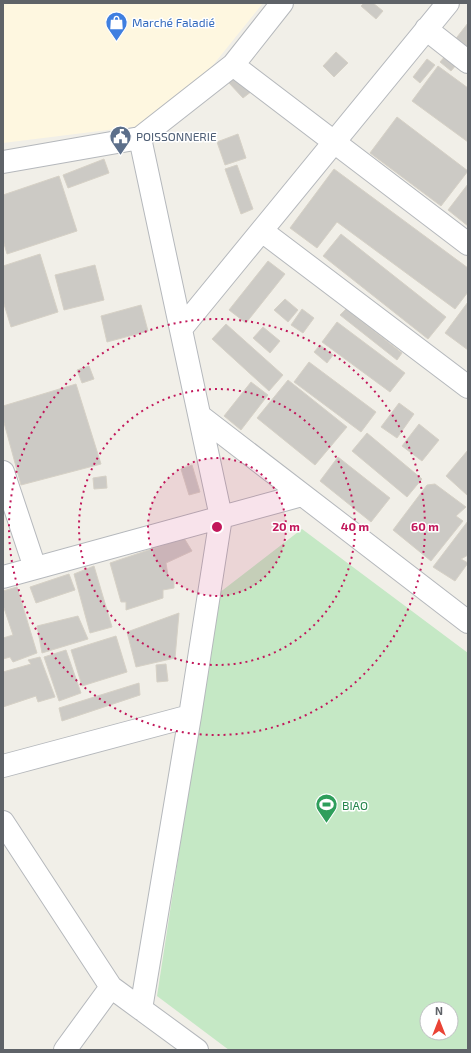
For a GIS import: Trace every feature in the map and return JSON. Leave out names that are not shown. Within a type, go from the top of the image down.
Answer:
[{"type":"street","points":[[3,162],[140,138],[233,65],[282,3]]},
{"type":"street","points":[[181,329],[448,3]]},
{"type":"street","points":[[426,29],[468,62]]},
{"type":"street","points":[[233,65],[468,244]]},
{"type":"street","points":[[140,138],[221,517],[190,716],[141,1009]]},
{"type":"street","points":[[262,231],[468,387]]},
{"type":"street","points":[[200,416],[468,622]]},
{"type":"street","points":[[3,472],[35,568]]},
{"type":"street","points":[[3,576],[302,495]]},
{"type":"street","points":[[3,766],[190,716]]},
{"type":"street","points":[[3,822],[111,987],[197,1050]]},
{"type":"street","points":[[65,1050],[111,987]]},
{"type":"shaded area","name":"Marché Faladié","points":[[3,3],[263,3],[201,80],[140,126],[3,143]]},
{"type":"green space","name":"BIAO","points":[[302,529],[468,653],[468,1050],[229,1050],[157,996],[219,593]]},
{"type":"building","points":[[364,3],[373,3],[383,11],[376,19],[361,6]]},
{"type":"building","points":[[468,23],[468,52],[454,41]]},
{"type":"building","points":[[336,52],[348,63],[334,77],[323,66]]},
{"type":"building","points":[[446,55],[457,64],[451,71],[440,62]]},
{"type":"building","points":[[427,59],[435,65],[420,83],[413,77]]},
{"type":"building","points":[[438,66],[468,88],[468,142],[412,101]]},
{"type":"building","points":[[238,75],[252,91],[243,98],[229,83]]},
{"type":"building","points":[[397,117],[468,171],[441,206],[370,153]]},
{"type":"building","points":[[238,134],[246,158],[225,165],[217,142]]},
{"type":"building","points":[[104,159],[109,173],[68,188],[63,175]]},
{"type":"building","points":[[237,165],[253,209],[241,214],[225,169]]},
{"type":"building","points":[[334,169],[468,268],[468,292],[455,309],[337,222],[317,248],[290,228]]},
{"type":"building","points":[[59,176],[77,231],[7,254],[3,240],[3,195]]},
{"type":"building","points":[[468,184],[468,226],[448,210]]},
{"type":"building","points":[[341,234],[446,317],[428,339],[323,256]]},
{"type":"building","points":[[40,254],[58,312],[11,327],[3,301],[3,266]]},
{"type":"building","points":[[268,261],[285,274],[246,323],[229,310]]},
{"type":"building","points":[[95,265],[104,300],[64,310],[55,275]]},
{"type":"building","points":[[285,299],[298,310],[288,322],[274,310]]},
{"type":"building","points":[[468,302],[468,350],[445,333]]},
{"type":"building","points":[[141,305],[148,331],[107,342],[101,316]]},
{"type":"building","points":[[302,309],[314,318],[303,333],[291,325]]},
{"type":"building","points":[[346,309],[402,353],[397,360],[340,315]]},
{"type":"building","points":[[337,322],[405,373],[390,392],[322,342]]},
{"type":"building","points":[[226,324],[283,375],[269,391],[212,339]]},
{"type":"building","points":[[263,327],[280,341],[270,353],[253,338]]},
{"type":"building","points":[[320,345],[333,355],[327,363],[314,352]]},
{"type":"building","points":[[309,362],[376,412],[361,432],[294,382]]},
{"type":"building","points":[[89,366],[94,379],[82,383],[77,370]]},
{"type":"building","points":[[288,380],[347,427],[315,465],[257,418]]},
{"type":"building","points":[[251,382],[268,395],[241,430],[224,416]]},
{"type":"building","points":[[76,384],[101,464],[21,485],[3,419],[3,406]]},
{"type":"building","points":[[399,403],[414,414],[397,438],[381,427]]},
{"type":"building","points":[[419,424],[439,440],[422,461],[402,446]]},
{"type":"building","points":[[367,433],[422,479],[407,497],[352,451]]},
{"type":"building","points":[[468,450],[468,494],[467,495],[446,476]]},
{"type":"building","points":[[338,457],[390,498],[371,522],[320,481]]},
{"type":"building","points":[[192,465],[200,492],[189,495],[181,469]]},
{"type":"building","points":[[106,476],[107,488],[94,489],[93,478]]},
{"type":"building","points":[[435,484],[466,507],[456,516],[463,521],[431,561],[393,530],[427,485]]},
{"type":"building","points":[[468,521],[468,555],[461,559],[468,563],[455,581],[433,567]]},
{"type":"building","points":[[184,538],[192,551],[166,563],[168,576],[174,581],[174,588],[163,590],[163,598],[126,610],[126,602],[121,602],[110,563]]},
{"type":"building","points":[[94,566],[112,627],[90,633],[74,574]]},
{"type":"building","points":[[69,574],[75,590],[36,603],[30,587]]},
{"type":"building","points":[[17,587],[37,653],[13,662],[10,657],[3,659],[3,638],[13,635],[3,608],[3,591]]},
{"type":"building","points":[[179,613],[175,658],[136,667],[127,632]]},
{"type":"building","points":[[78,616],[88,639],[42,653],[37,626]]},
{"type":"building","points":[[116,636],[127,672],[82,686],[71,650]]},
{"type":"building","points":[[66,650],[81,693],[59,701],[44,657]]},
{"type":"building","points":[[40,657],[55,697],[38,702],[36,696],[3,707],[3,672],[31,664],[28,660]]},
{"type":"building","points":[[166,664],[168,681],[157,682],[156,665]]},
{"type":"building","points":[[139,683],[140,695],[62,721],[59,708]]},
{"type":"place","name":"Marché Faladié","points":[[117,42]]},
{"type":"place","name":"POISSONNERIE","points":[[121,156]]},
{"type":"place","name":"BIAO","points":[[326,824]]}]
